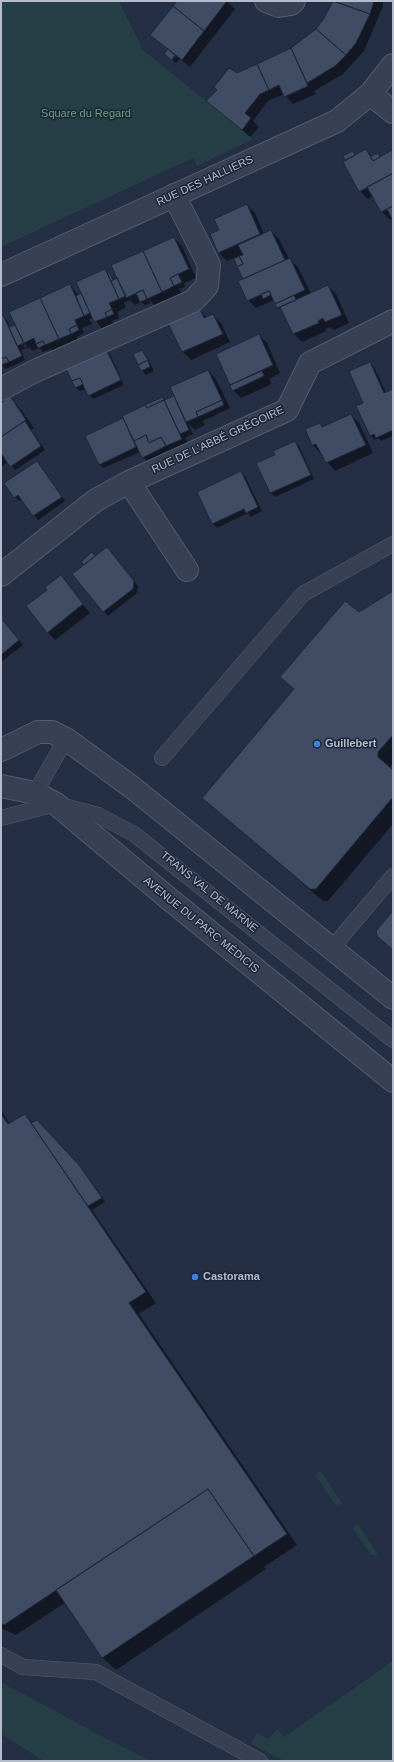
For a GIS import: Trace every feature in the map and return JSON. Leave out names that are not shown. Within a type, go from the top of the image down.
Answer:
[{"type":"street","points":[[266,1],[279,6],[291,4],[294,1]]},
{"type":"street","name":"RUE DES HALLIERS","points":[[1,275],[337,121],[370,94],[393,65]]},
{"type":"street","points":[[370,94],[393,112]]},
{"type":"street","points":[[1,389],[35,371],[193,301],[207,286],[209,265],[174,195]]},
{"type":"street","name":"RUE DE L'ABBÉ GRÉGOIRE","points":[[1,575],[96,500],[129,482],[286,410],[310,363],[393,321]]},
{"type":"street","points":[[129,482],[187,570]]},
{"type":"street","points":[[1,750],[38,732],[52,732],[66,738],[133,788],[393,998]]},
{"type":"street","name":"AVENUE DU PARC MÉDICIS","points":[[1,786],[35,793],[56,804],[168,898],[393,1081]]},
{"type":"lane","points":[[162,758],[303,594],[393,544]]},
{"type":"lane","points":[[35,793],[66,738]]},
{"type":"lane","name":"TRANS VAL DE MARNE","points":[[1,818],[56,804],[98,815],[134,834],[393,1040]]},
{"type":"lane","points":[[332,948],[393,876]]},
{"type":"lane","points":[[1,1655],[22,1667],[96,1672],[260,1761]]},
{"type":"green space","name":"Square du Regard","points":[[1,1],[119,1],[143,50],[253,139],[197,166],[193,158],[1,247]]},
{"type":"green space","points":[[320,1470],[342,1503],[339,1505],[335,1504],[316,1476]]},
{"type":"green space","points":[[357,1523],[379,1556],[371,1555],[353,1529]]},
{"type":"green space","points":[[393,1661],[393,1761],[284,1761],[251,1744],[257,1733],[268,1739],[278,1729],[284,1737]]},
{"type":"green space","points":[[1,1682],[151,1761],[44,1761],[1,1734]]},
{"type":"building","points":[[177,1],[227,1],[204,31],[173,6]]},
{"type":"building","points":[[333,1],[370,14],[356,43],[346,55],[316,29],[323,20]]},
{"type":"building","points":[[333,1],[374,1],[370,14]]},
{"type":"building","points":[[173,6],[204,31],[182,60],[150,35]]},
{"type":"building","points":[[316,29],[346,55],[335,66],[307,83],[291,48]]},
{"type":"building","points":[[291,48],[308,86],[284,97],[279,85],[269,90],[257,64]]},
{"type":"building","points":[[168,49],[175,55],[172,60],[164,54]]},
{"type":"building","points":[[257,64],[269,90],[260,94],[245,113],[251,118],[242,130],[206,101],[217,90],[214,87],[229,68],[237,73]]},
{"type":"building","points":[[366,149],[373,161],[392,150],[393,173],[359,192],[343,162]]},
{"type":"building","points":[[353,151],[355,155],[345,160],[343,156]]},
{"type":"building","points":[[378,153],[380,157],[373,161],[370,157]]},
{"type":"building","points":[[393,173],[393,206],[381,212],[367,187]]},
{"type":"building","points":[[247,204],[260,234],[218,253],[210,234],[219,230],[214,219]]},
{"type":"building","points":[[393,206],[393,221],[387,209]]},
{"type":"building","points":[[271,230],[285,260],[243,279],[237,267],[243,264],[239,256],[243,255],[238,245]]},
{"type":"building","points":[[174,237],[189,269],[170,278],[174,286],[162,292],[143,251]]},
{"type":"building","points":[[143,251],[162,292],[147,299],[143,290],[126,298],[111,265]]},
{"type":"building","points":[[239,256],[243,264],[237,267],[234,259]]},
{"type":"building","points":[[290,258],[305,290],[275,304],[269,291],[247,301],[238,281]]},
{"type":"building","points":[[105,269],[119,299],[109,303],[112,309],[105,313],[107,317],[94,322],[76,282]]},
{"type":"building","points":[[107,272],[109,272],[113,280],[111,281]]},
{"type":"building","points":[[178,274],[182,282],[174,286],[170,278]]},
{"type":"building","points":[[117,278],[126,296],[119,299],[111,281]]},
{"type":"building","points":[[70,284],[84,316],[75,320],[77,325],[69,329],[71,334],[59,339],[40,298]]},
{"type":"building","points":[[328,285],[342,315],[325,322],[323,318],[318,321],[319,323],[293,334],[280,307]]},
{"type":"building","points":[[143,290],[147,299],[140,302],[136,293]]},
{"type":"building","points":[[269,291],[271,295],[263,299],[261,294]]},
{"type":"building","points":[[81,293],[90,313],[84,316],[76,296]]},
{"type":"building","points":[[294,295],[296,300],[277,308],[275,304]]},
{"type":"building","points":[[40,298],[59,339],[45,345],[43,341],[36,344],[34,338],[24,343],[9,312]]},
{"type":"building","points":[[199,307],[204,318],[213,314],[223,334],[182,352],[167,321]]},
{"type":"building","points":[[112,309],[114,314],[107,317],[105,313]]},
{"type":"building","points":[[1,315],[3,315],[22,356],[9,362],[6,357],[1,359]]},
{"type":"building","points":[[15,325],[24,343],[17,346],[9,327]]},
{"type":"building","points":[[77,325],[79,330],[71,334],[69,329]]},
{"type":"building","points":[[259,334],[273,365],[230,385],[216,354]]},
{"type":"building","points":[[43,341],[45,345],[38,348],[36,344]]},
{"type":"building","points":[[106,349],[121,380],[88,396],[80,378],[72,381],[65,367]]},
{"type":"building","points":[[142,350],[148,360],[138,365],[133,354]]},
{"type":"building","points":[[6,357],[9,362],[1,365],[1,359]]},
{"type":"building","points":[[148,360],[150,367],[141,371],[138,365]]},
{"type":"building","points":[[370,362],[384,393],[393,389],[393,430],[376,438],[374,434],[370,436],[356,406],[363,403],[349,371]]},
{"type":"building","points":[[208,370],[222,400],[196,412],[198,417],[186,422],[170,387]]},
{"type":"building","points":[[262,371],[264,376],[232,391],[230,385]]},
{"type":"building","points":[[80,378],[83,384],[75,388],[72,381]]},
{"type":"building","points":[[10,396],[26,420],[1,437],[1,403]]},
{"type":"building","points":[[174,396],[189,430],[180,434],[164,400]]},
{"type":"building","points":[[163,397],[164,400],[147,408],[145,405]]},
{"type":"building","points":[[164,400],[182,439],[166,446],[161,437],[149,443],[146,435],[134,441],[122,416],[145,405],[147,408]]},
{"type":"building","points":[[222,400],[224,405],[198,417],[196,412]]},
{"type":"building","points":[[351,414],[366,445],[326,463],[316,444],[312,445],[305,429],[320,423],[322,427]]},
{"type":"building","points":[[123,418],[136,447],[99,465],[85,436]]},
{"type":"building","points":[[25,421],[41,446],[10,467],[1,453],[1,437]]},
{"type":"building","points":[[146,435],[149,443],[161,437],[166,446],[142,458],[134,441]]},
{"type":"building","points":[[295,441],[311,475],[270,493],[256,463],[275,455],[273,451]]},
{"type":"building","points":[[37,461],[62,497],[33,516],[18,495],[14,498],[4,483]]},
{"type":"building","points":[[241,471],[258,507],[246,513],[244,509],[212,524],[197,492]]},
{"type":"building","points":[[107,547],[134,581],[133,589],[103,612],[72,574]]},
{"type":"building","points":[[92,552],[95,556],[84,565],[81,562]]},
{"type":"building","points":[[61,575],[83,604],[47,633],[26,606],[47,590],[45,587]]},
{"type":"building","name":"Guillebert","points":[[393,591],[393,735],[378,752],[378,757],[393,770],[393,797],[316,889],[310,889],[202,798],[294,689],[280,677],[345,601],[359,612]]},
{"type":"building","points":[[1,618],[19,640],[1,655]]},
{"type":"building","points":[[393,911],[393,950],[377,936],[376,931]]},
{"type":"building","points":[[1,1114],[8,1124],[25,1114],[146,1292],[129,1303],[287,1534],[254,1556],[208,1489],[4,1625],[1,1623]]},
{"type":"building","points":[[37,1120],[79,1165],[102,1198],[88,1206],[31,1123]]},
{"type":"building","points":[[208,1489],[254,1556],[102,1658],[56,1590]]},
{"type":"place","name":"Guillebert","points":[[317,744]]},
{"type":"place","name":"Castorama","points":[[195,1277]]}]
